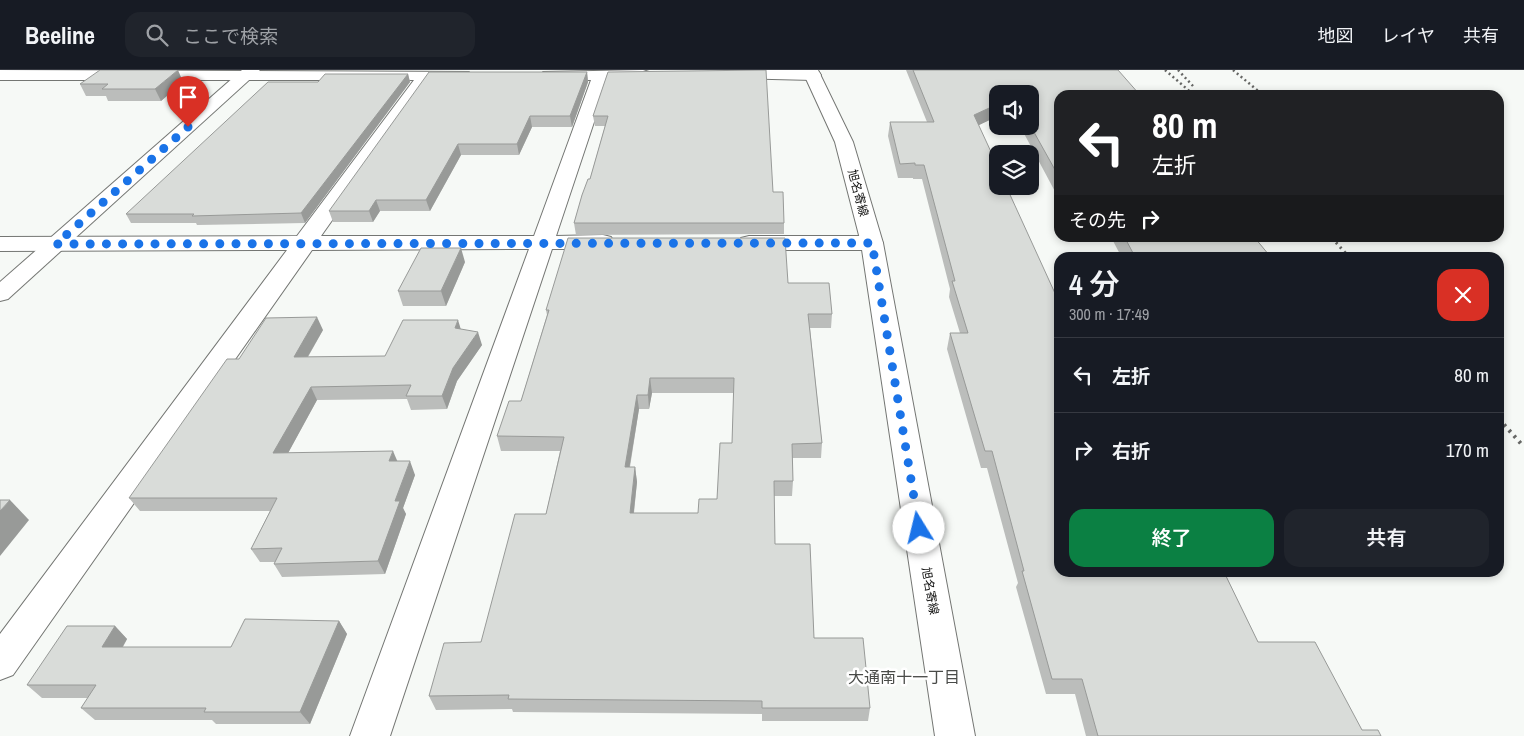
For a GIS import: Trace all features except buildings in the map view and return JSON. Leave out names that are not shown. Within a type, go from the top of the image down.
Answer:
[{"type":"street","points":[[0,663],[428,72]]},
{"type":"street","points":[[0,76],[25,73],[428,72],[475,75]]},
{"type":"street","points":[[717,75],[812,72]]},
{"type":"street","name":"旭名寄線","points":[[812,72],[844,142],[872,243],[954,736]]},
{"type":"street","points":[[0,88],[25,73]]},
{"type":"street","points":[[0,294],[249,73]]},
{"type":"street","points":[[533,75],[602,73],[659,75]]},
{"type":"street","points":[[370,736],[602,73]]},
{"type":"street","points":[[0,244],[622,242]]},
{"type":"street","points":[[732,243],[872,243]]},
{"type":"railway","points":[[1165,70],[1188,90]]},
{"type":"railway","points":[[1178,70],[1193,86]]},
{"type":"railway","points":[[1233,70],[1257,90]]},
{"type":"railway","points":[[1336,242],[1345,252]]},
{"type":"railway","points":[[1504,425],[1524,447]]},
{"type":"district","name":"大通南十一丁目","points":[[904,677]]},
{"type":"route","points":[[188,127],[56,244],[872,243],[919,528]]}]
